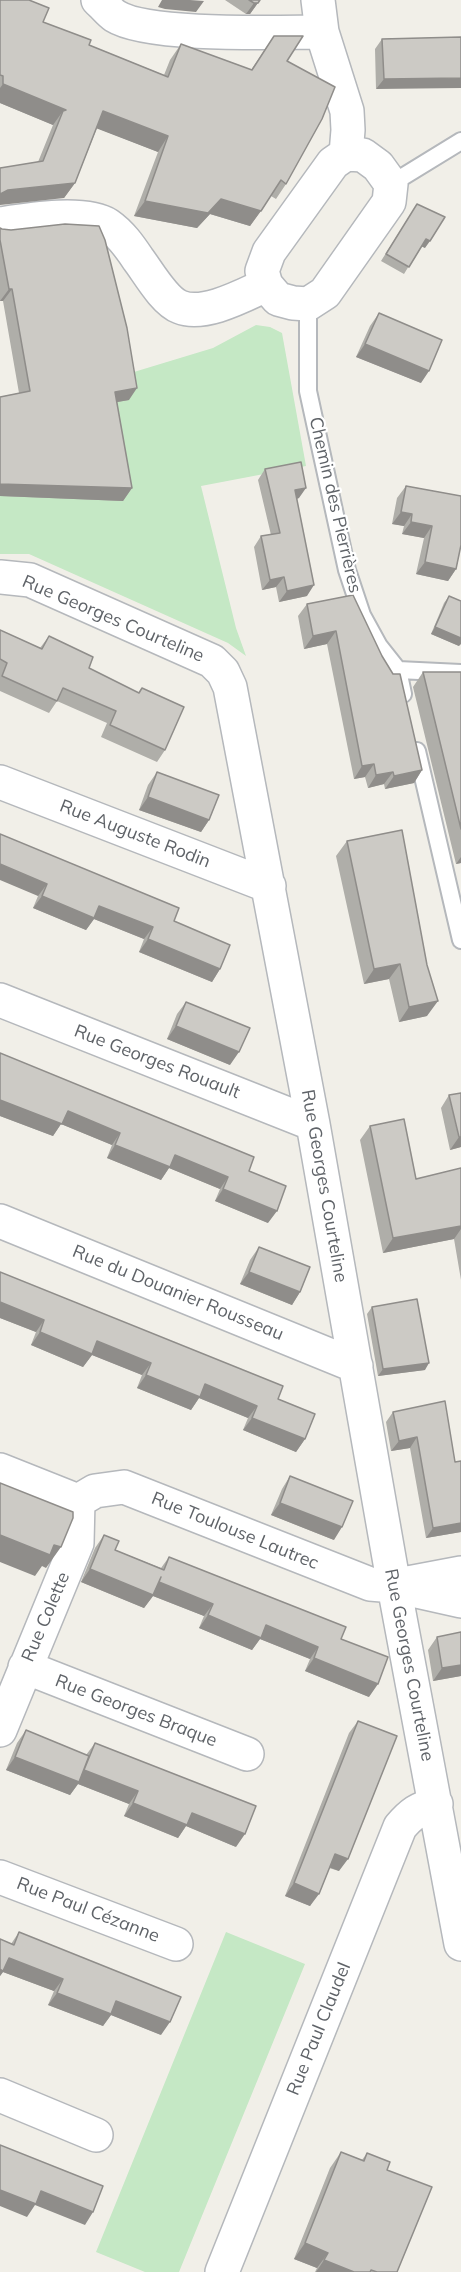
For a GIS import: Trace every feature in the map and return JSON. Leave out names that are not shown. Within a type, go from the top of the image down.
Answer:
[{"type":"street","points":[[98,0],[116,16],[149,26],[180,30],[322,32]]},
{"type":"street","points":[[318,0],[322,32],[347,111],[346,154]]},
{"type":"street","points":[[346,154],[363,155],[378,166],[391,184],[389,202],[325,293],[308,303],[293,303],[278,299],[266,285],[262,271],[269,252],[333,163],[346,154]]},
{"type":"street","points":[[0,224],[74,217],[107,224],[124,239],[163,294],[179,307],[206,309],[266,285]]},
{"type":"street","name":"Rue Georges Courteline","points":[[0,578],[30,580],[212,661],[223,672],[230,687],[313,1124],[394,1586],[461,1944]]},
{"type":"street","name":"Rue Auguste Rodin","points":[[0,782],[269,886]]},
{"type":"street","name":"Rue Georges Rouault","points":[[0,1000],[313,1124]]},
{"type":"street","name":"Rue du Douanier Rousseau","points":[[0,1221],[356,1366]]},
{"type":"street","points":[[0,1470],[78,1501]]},
{"type":"street","name":"Rue Toulouse Lautrec","points":[[78,1501],[94,1491],[124,1487],[370,1584],[394,1586]]},
{"type":"street","name":"Rue Colette","points":[[0,1730],[77,1543],[78,1501]]},
{"type":"street","points":[[394,1586],[461,1573]]},
{"type":"street","points":[[394,1586],[461,1601]]},
{"type":"street","name":"Rue Georges Braque","points":[[25,1667],[247,1754]]},
{"type":"street","name":"Rue Paul Claudel","points":[[222,2272],[400,1827],[411,1815],[422,1808],[436,1804]]},
{"type":"street","name":"Rue Paul Cézanne","points":[[0,1877],[176,1944]]},
{"type":"street","points":[[0,2095],[96,2135]]},
{"type":"lane","points":[[391,184],[461,141]]},
{"type":"lane","name":"Chemin des Pierrières","points":[[308,303],[308,391],[347,570],[362,615],[379,646],[398,670],[408,715]]},
{"type":"lane","points":[[398,670],[461,673]]},
{"type":"lane","points":[[414,738],[461,940]]},
{"type":"green space","points":[[256,325],[270,327],[282,333],[306,466],[201,486],[236,628],[246,656],[228,643],[29,554],[0,554],[0,496],[106,404],[124,375],[213,348]]},
{"type":"green space","points":[[226,1932],[305,1964],[179,2272],[145,2272],[96,2252]]},
{"type":"building","points":[[0,0],[29,0],[49,8],[43,22],[91,40],[89,45],[168,77],[181,44],[252,70],[274,36],[303,36],[287,61],[335,87],[322,119],[286,184],[281,180],[261,211],[221,199],[208,213],[145,201],[168,136],[103,111],[75,183],[8,190],[0,194],[0,168],[43,161],[63,111],[66,110],[3,84],[3,76],[0,75]]},
{"type":"building","points":[[461,37],[461,78],[384,79],[382,39]]},
{"type":"building","points":[[417,204],[445,217],[430,241],[426,239],[409,267],[386,254]]},
{"type":"building","points":[[65,224],[99,226],[105,240],[127,328],[137,388],[115,392],[132,488],[0,484],[0,397],[30,391],[12,289],[9,289],[0,228],[11,230]]},
{"type":"building","points":[[379,313],[442,340],[429,371],[365,344]]},
{"type":"building","points":[[301,462],[306,488],[295,490],[314,585],[287,591],[284,577],[270,580],[261,536],[280,533],[265,469]]},
{"type":"building","points":[[406,486],[461,496],[461,545],[456,569],[425,562],[432,526],[411,522],[412,514],[401,512]]},
{"type":"building","points":[[353,595],[382,656],[393,674],[400,674],[422,770],[394,776],[393,772],[376,775],[374,764],[362,766],[336,631],[313,636],[307,604]]},
{"type":"building","points":[[449,596],[461,601],[461,638],[435,627]]},
{"type":"building","points":[[0,630],[42,649],[49,636],[93,657],[89,668],[139,693],[142,688],[184,707],[165,750],[110,725],[116,711],[63,688],[57,701],[2,676],[7,663],[0,659]]},
{"type":"building","points":[[423,672],[461,672],[461,829]]},
{"type":"building","points":[[157,772],[219,795],[209,820],[148,797]]},
{"type":"building","points":[[402,830],[427,965],[438,1001],[409,1007],[400,964],[374,969],[347,841]]},
{"type":"building","points":[[0,834],[179,908],[174,921],[230,945],[220,969],[148,939],[153,927],[99,906],[94,918],[42,896],[47,884],[0,864]]},
{"type":"building","points":[[186,1002],[250,1028],[239,1052],[176,1026]]},
{"type":"building","points":[[0,1053],[254,1157],[249,1171],[286,1186],[277,1211],[223,1189],[228,1177],[175,1155],[170,1167],[115,1145],[120,1133],[68,1111],[62,1124],[0,1100]]},
{"type":"building","points":[[461,1093],[461,1137],[459,1137],[449,1095]]},
{"type":"building","points":[[404,1119],[416,1179],[461,1168],[461,1226],[393,1238],[370,1126]]},
{"type":"building","points":[[259,1247],[310,1267],[300,1292],[249,1272]]},
{"type":"building","points":[[0,1272],[283,1386],[278,1399],[315,1414],[305,1439],[252,1418],[257,1406],[205,1384],[200,1397],[146,1375],[151,1363],[97,1341],[92,1354],[40,1332],[44,1320],[0,1302]]},
{"type":"building","points":[[417,1299],[429,1363],[383,1369],[372,1307]]},
{"type":"building","points":[[445,1401],[455,1462],[461,1461],[461,1523],[433,1528],[417,1437],[399,1441],[393,1412]]},
{"type":"building","points":[[290,1476],[353,1501],[342,1527],[280,1503]]},
{"type":"building","points":[[0,1483],[73,1512],[73,1518],[61,1547],[54,1545],[50,1555],[0,1535]]},
{"type":"building","points":[[104,1535],[119,1541],[115,1550],[164,1570],[169,1557],[346,1627],[341,1639],[388,1657],[378,1684],[314,1658],[318,1647],[266,1625],[261,1638],[208,1615],[213,1604],[159,1582],[161,1577],[153,1595],[90,1569]]},
{"type":"building","points":[[461,1632],[461,1665],[442,1668],[437,1637]]},
{"type":"building","points":[[358,1721],[397,1736],[348,1859],[335,1854],[319,1894],[294,1883]]},
{"type":"building","points":[[26,1730],[89,1756],[79,1782],[15,1757]]},
{"type":"building","points":[[95,1743],[256,1806],[245,1834],[192,1813],[187,1825],[133,1803],[138,1791],[84,1770]]},
{"type":"building","points":[[19,1932],[181,1997],[170,2022],[116,2001],[111,2014],[57,1993],[63,1979],[9,1958],[3,1971],[0,1969],[0,1939],[14,1945]]},
{"type":"building","points":[[0,2145],[103,2186],[93,2212],[41,2191],[36,2204],[0,2190]]},
{"type":"building","points":[[341,2152],[364,2161],[367,2153],[390,2162],[387,2170],[432,2187],[397,2272],[371,2270],[370,2272],[354,2272],[324,2260],[328,2253],[305,2243]]}]
